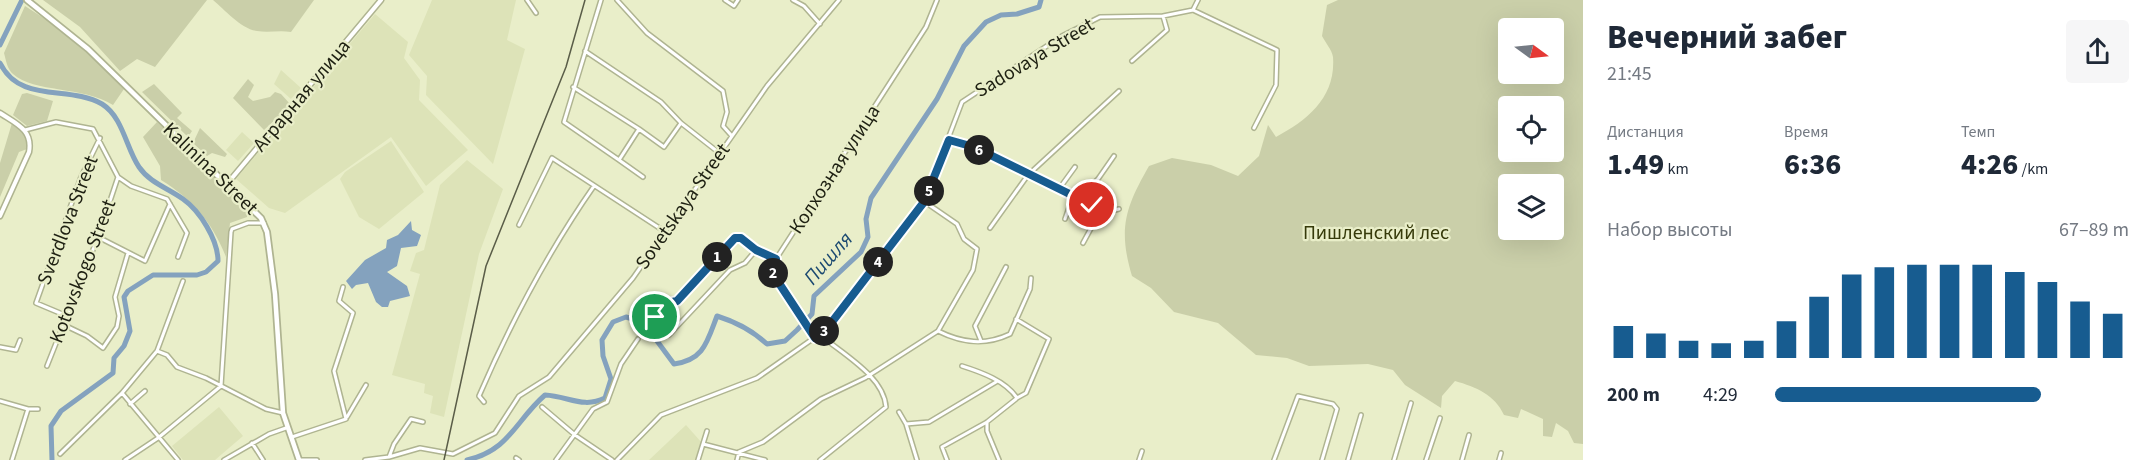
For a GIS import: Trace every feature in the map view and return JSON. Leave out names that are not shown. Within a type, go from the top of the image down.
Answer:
[{"type":"main road","name":"Kalinina Street","points":[[29,1],[88,49],[256,211],[264,223],[275,294],[283,413],[286,428],[299,458]]},
{"type":"street","name":"Аграрная улица","points":[[227,184],[381,0]]},
{"type":"street","points":[[527,0],[536,13]]},
{"type":"street","points":[[601,0],[564,122],[643,177]]},
{"type":"street","points":[[617,0],[647,33],[723,91],[727,112],[723,126],[731,135]]},
{"type":"street","points":[[725,0],[734,6],[738,0]]},
{"type":"street","points":[[793,0],[804,6],[819,24]]},
{"type":"street","name":"Sovetskaya Street","points":[[389,458],[420,448],[453,454],[495,433],[519,396],[549,377],[633,278],[718,152],[767,86],[839,0]]},
{"type":"street","name":"Колхозная улица","points":[[776,259],[926,27],[937,0]]},
{"type":"street","points":[[1198,0],[1193,10],[1276,50],[1276,85],[1254,128]]},
{"type":"street","name":"Sadovaya Street","points":[[617,460],[661,415],[757,378],[819,334],[924,202],[962,102],[1062,36],[1100,17],[1163,16],[1193,10]]},
{"type":"street","points":[[1132,61],[1167,30],[1163,16]]},
{"type":"street","points":[[585,51],[661,102],[681,123],[718,152]]},
{"type":"street","points":[[573,87],[664,147],[681,123]]},
{"type":"street","points":[[990,228],[1028,175],[1119,91]]},
{"type":"street","points":[[0,113],[25,130],[31,142],[29,152],[0,216]]},
{"type":"street","points":[[25,130],[56,122],[93,129],[100,138],[118,177],[131,186],[159,195],[170,203],[187,233],[178,257]]},
{"type":"street","points":[[619,160],[639,129]]},
{"type":"street","name":"Sverdlova Street","points":[[67,316],[36,303],[81,177],[100,138]]},
{"type":"street","points":[[949,140],[974,147],[1104,213],[1119,209]]},
{"type":"street","points":[[1078,198],[1098,179],[1114,156]]},
{"type":"street","points":[[519,225],[552,158],[664,231]]},
{"type":"street","points":[[1059,189],[1076,167]]},
{"type":"street","name":"Kotovskogo Street","points":[[47,366],[98,237],[118,177]]},
{"type":"street","points":[[484,402],[479,396],[530,287],[564,229],[594,186]]},
{"type":"street","points":[[1065,219],[1073,196]]},
{"type":"street","points":[[738,453],[763,442],[821,399],[869,376],[938,332],[973,270],[977,249],[964,239],[957,225],[924,202]]},
{"type":"street","points":[[98,237],[145,261],[170,203]]},
{"type":"street","points":[[1083,243],[1096,219],[1096,207]]},
{"type":"street","points":[[124,460],[158,438],[221,386],[231,232],[232,229],[248,223],[264,223]]},
{"type":"street","points":[[756,250],[745,263],[730,270],[669,335],[656,322],[655,317],[668,303],[677,301],[735,238],[741,238],[756,250],[776,259],[773,274],[815,338]]},
{"type":"street","points":[[64,326],[87,336],[103,348],[117,327],[119,316],[115,297],[128,253]]},
{"type":"street","points":[[981,341],[975,326],[1006,267]]},
{"type":"street","points":[[938,332],[960,342],[996,341],[1010,334],[1030,289],[1031,278]]},
{"type":"street","points":[[60,454],[122,393],[157,351],[183,281]]},
{"type":"street","points":[[343,288],[339,302],[353,313],[334,371],[346,419]]},
{"type":"street","points":[[947,460],[942,447],[987,422],[1026,393],[1049,339],[1016,319]]},
{"type":"street","points":[[819,334],[878,383],[885,398],[883,411],[820,460]]},
{"type":"street","points":[[556,460],[593,409],[607,402],[621,364],[638,339]]},
{"type":"street","points":[[0,347],[16,350],[20,340]]},
{"type":"street","points":[[157,351],[167,355],[177,367],[266,409],[283,413]]},
{"type":"street","points":[[962,366],[983,372],[996,382],[1010,388],[1017,398]]},
{"type":"street","points":[[906,424],[929,422],[996,382]]},
{"type":"street","points":[[291,438],[346,419],[366,385]]},
{"type":"street","points":[[130,404],[145,391]]},
{"type":"street","points":[[122,393],[178,460]]},
{"type":"street","points":[[1274,460],[1296,398],[1301,396],[1333,404],[1337,409],[1322,460]]},
{"type":"street","points":[[0,401],[28,409],[38,409]]},
{"type":"street","points":[[1394,460],[1411,403]]},
{"type":"street","points":[[542,407],[575,435],[612,460]]},
{"type":"street","points":[[12,460],[28,409]]},
{"type":"street","points":[[899,412],[906,424],[917,460]]},
{"type":"street","points":[[1348,460],[1361,415]]},
{"type":"street","points":[[1426,460],[1440,418]]},
{"type":"street","points":[[365,460],[389,458],[394,444],[411,419],[423,422]]},
{"type":"street","points":[[987,422],[999,460]]},
{"type":"street","points":[[224,460],[252,443],[286,428]]},
{"type":"street","points":[[698,460],[707,431]]},
{"type":"street","points":[[1462,460],[1469,435]]},
{"type":"street","points":[[252,443],[263,460]]},
{"type":"street","points":[[704,444],[765,460]]},
{"type":"street","points":[[1139,460],[1142,451]]},
{"type":"street","points":[[737,460],[738,453]]},
{"type":"street","points":[[1498,460],[1501,453]]},
{"type":"street","points":[[291,460],[299,458],[317,460]]},
{"type":"shaded area","points":[[432,0],[516,0],[507,40],[525,49],[493,164],[426,95],[427,76],[409,55]]},
{"type":"shaded area","points":[[375,14],[408,42],[404,58],[420,80],[419,100],[468,150],[426,186],[391,137],[285,213],[269,208],[236,179]]},
{"type":"shaded area","points":[[281,70],[301,88],[291,99],[274,84]]},
{"type":"shaded area","points":[[242,132],[254,143],[238,161],[226,150]]},
{"type":"shaded area","points":[[391,141],[424,192],[379,229],[359,217],[340,179],[345,172]]},
{"type":"shaded area","points":[[467,160],[503,189],[479,254],[444,417],[430,413],[433,396],[424,393],[425,384],[392,375],[420,274],[410,271],[416,253],[424,250],[440,185]]},
{"type":"shaded area","points":[[219,407],[243,436],[215,460],[183,460],[172,446]]},
{"type":"shaded area","points":[[686,425],[702,443],[695,460],[649,460]]},
{"type":"green space","points":[[43,0],[207,0],[155,67],[137,59],[120,71],[80,27]]},
{"type":"green space","points":[[213,0],[314,0],[291,32],[261,32],[251,30],[239,23]]},
{"type":"green space","name":"Пишленский лес","points":[[1338,0],[1583,0],[1583,444],[1574,443],[1568,431],[1556,423],[1552,437],[1543,436],[1543,419],[1521,409],[1518,418],[1504,415],[1490,397],[1455,381],[1442,396],[1441,408],[1405,385],[1393,370],[1368,364],[1309,366],[1287,358],[1256,355],[1218,323],[1174,312],[1151,288],[1132,276],[1125,245],[1126,219],[1134,194],[1149,166],[1172,158],[1211,165],[1238,176],[1259,156],[1268,125],[1276,137],[1309,115],[1325,95],[1333,71],[1333,57],[1322,36],[1327,5]]},
{"type":"green space","points":[[25,6],[67,33],[124,89],[113,105],[88,95],[33,84],[11,72],[4,53]]},
{"type":"green space","points":[[248,79],[254,85],[248,97],[253,101],[270,97],[275,92],[281,94],[291,105],[264,130],[233,98]]},
{"type":"green space","points":[[154,84],[182,113],[177,118],[192,131],[188,137],[142,92]]},
{"type":"green space","points":[[27,93],[53,101],[47,121],[27,126],[13,115],[22,94]]},
{"type":"green space","points":[[157,122],[248,205],[247,217],[230,223],[226,257],[215,233],[200,213],[182,195],[161,180],[160,166],[143,137]]},
{"type":"green space","points":[[12,123],[23,131],[29,143],[27,149],[19,152],[0,197],[0,163]]},
{"type":"green space","points":[[200,128],[227,154],[225,157],[212,153],[207,156],[193,143]]},
{"type":"water","points":[[411,221],[412,230],[421,235],[417,246],[401,248],[397,266],[387,272],[407,286],[410,296],[390,301],[388,307],[382,307],[376,302],[368,283],[356,285],[352,289],[346,281],[365,260],[386,248],[387,240],[398,235]]},
{"type":"waterway","points":[[0,45],[22,0]]},
{"type":"waterway","name":"Пишля","points":[[467,460],[503,442],[545,395],[582,402],[605,398],[611,379],[603,356],[602,340],[613,322],[626,317],[643,322],[674,364],[684,362],[698,354],[707,342],[717,316],[744,327],[767,344],[785,341],[812,314],[814,296],[861,252],[868,237],[866,219],[871,198],[937,99],[964,46],[986,22],[1001,15],[1017,14],[1039,7],[1041,0]]},
{"type":"waterway","points":[[0,63],[9,76],[20,84],[46,92],[89,98],[109,110],[120,125],[143,173],[183,199],[196,211],[207,227],[217,253],[218,261],[206,272],[197,275],[153,275],[128,291],[124,297],[130,331],[124,346],[114,358],[113,373],[61,411],[51,426],[52,460]]},
{"type":"railway","points":[[444,460],[486,266],[566,67],[585,0]]},
{"type":"route","points":[[655,317],[668,303],[677,301],[728,244],[735,238],[741,238],[756,250],[776,259],[773,274],[815,338],[825,331],[924,202],[949,140],[974,147],[1092,205]]}]
